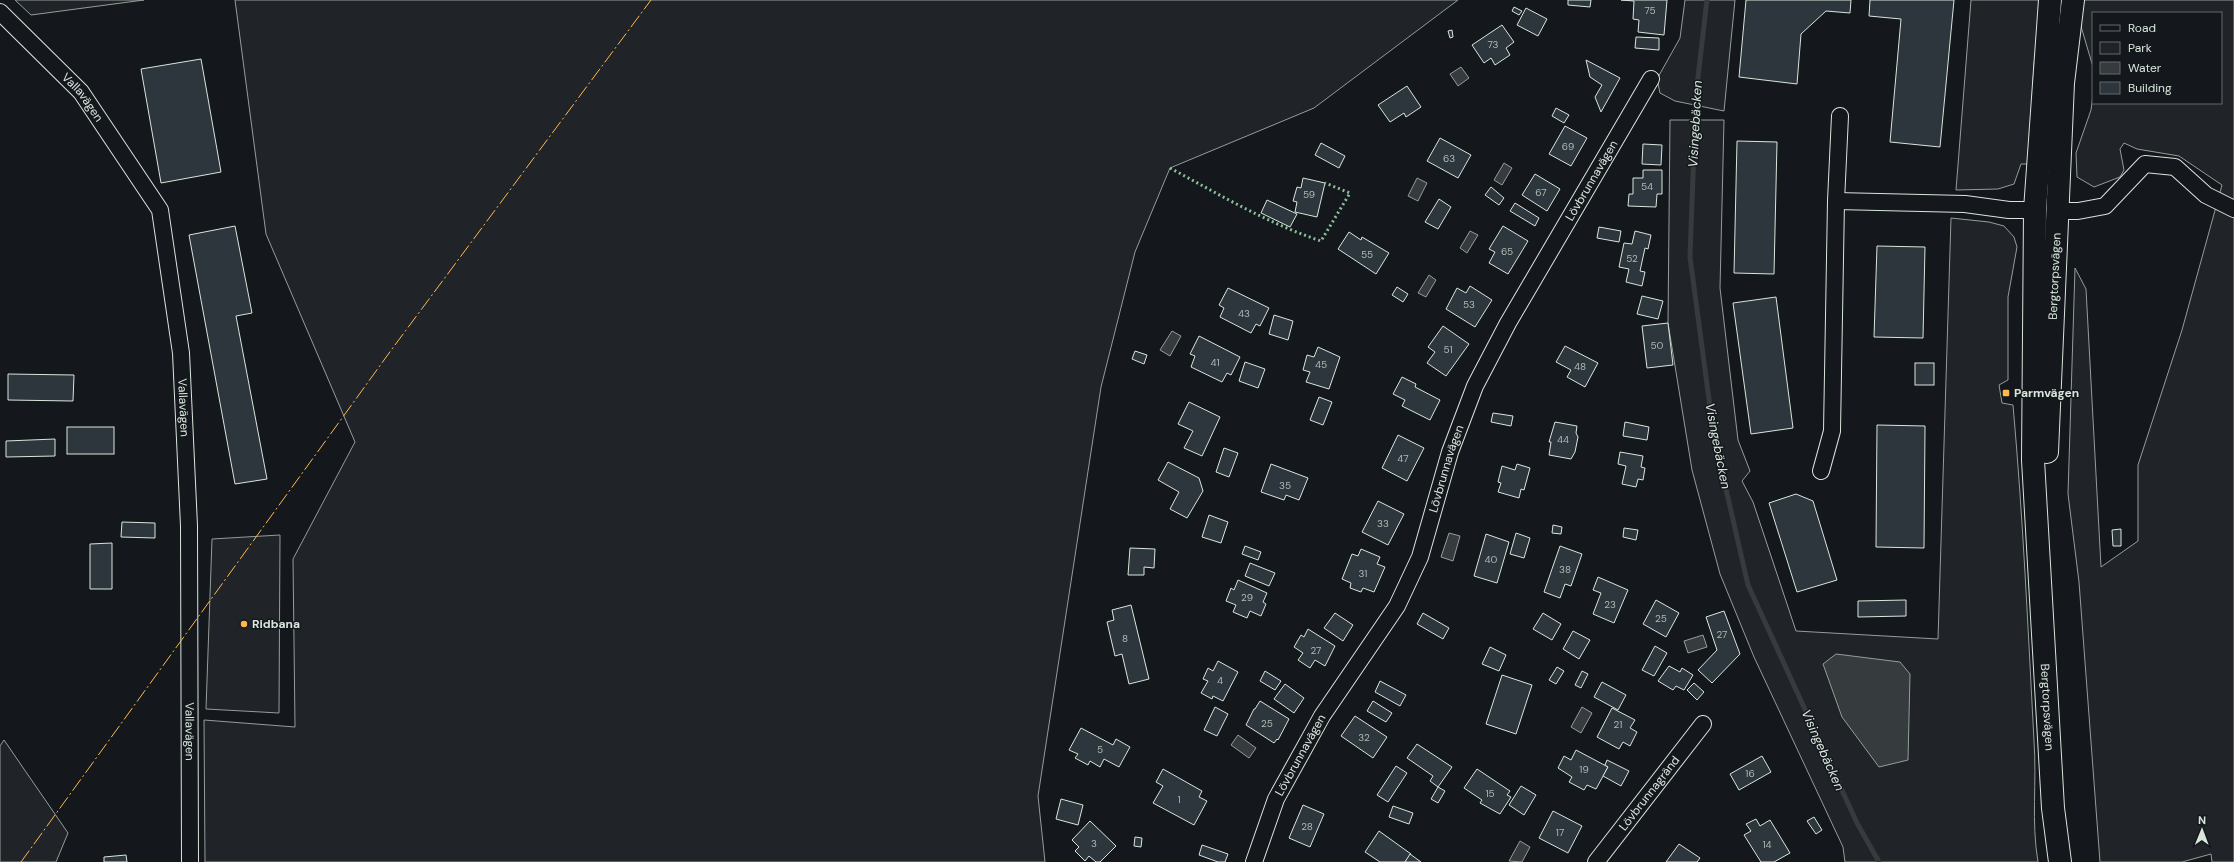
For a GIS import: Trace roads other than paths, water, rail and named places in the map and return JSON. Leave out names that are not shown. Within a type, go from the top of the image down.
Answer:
[{"type":"main road","name":"Bergtorpsvägen","points":[[2050,0],[2035,210],[2033,460],[2053,808],[2060,862]]},
{"type":"main road","name":"Bergtorpsvägen","points":[[2038,552],[2047,460],[2063,83],[2073,0]]},
{"type":"main road","points":[[2035,210],[2057,211]]},
{"type":"street","name":"Vallavägen","points":[[0,12],[81,92],[160,210],[181,353],[188,518],[190,862]]},
{"type":"street","name":"Lövbrunnavägen","points":[[1254,862],[1276,800],[1318,722],[1386,625],[1413,574],[1420,557],[1450,452],[1475,386],[1508,323],[1651,79]]},
{"type":"street","points":[[1821,471],[1832,431],[1836,201],[1840,116]]},
{"type":"street","points":[[2057,211],[2078,211],[2105,206],[2145,164],[2175,167],[2206,194],[2234,209]]},
{"type":"street","points":[[1836,201],[1965,204],[2009,210],[2035,210]]},
{"type":"street","name":"Lövbrunnagränd","points":[[1596,862],[1703,724]]},
{"type":"water","points":[[1461,67],[1469,78],[1458,86],[1450,74]]},
{"type":"water","points":[[1504,163],[1512,168],[1502,185],[1494,180]]},
{"type":"water","points":[[1417,178],[1427,183],[1418,201],[1408,196]]},
{"type":"water","points":[[1470,231],[1478,235],[1467,253],[1460,248]]},
{"type":"water","points":[[1429,275],[1436,280],[1426,297],[1418,293]]},
{"type":"water","points":[[1172,331],[1181,336],[1170,356],[1160,350]]},
{"type":"water","points":[[1449,533],[1460,536],[1453,561],[1441,557]]},
{"type":"water","points":[[1703,635],[1707,647],[1688,653],[1684,641]]},
{"type":"water","points":[[1836,654],[1900,662],[1910,674],[1908,760],[1879,767],[1842,717],[1823,664]]},
{"type":"water","points":[[1582,707],[1592,713],[1581,733],[1571,727]]},
{"type":"water","points":[[1238,735],[1256,748],[1249,758],[1231,745]]},
{"type":"water","points":[[1520,841],[1530,847],[1522,862],[1509,861]]},
{"type":"waterway","name":"Visingebäcken","points":[[1707,0],[1696,94],[1690,257],[1714,437],[1748,585],[1857,823],[1879,862]]},
{"type":"place","name":"Parmvägen","points":[[2006,393]]},
{"type":"place","name":"Ridbana","points":[[244,624]]}]
